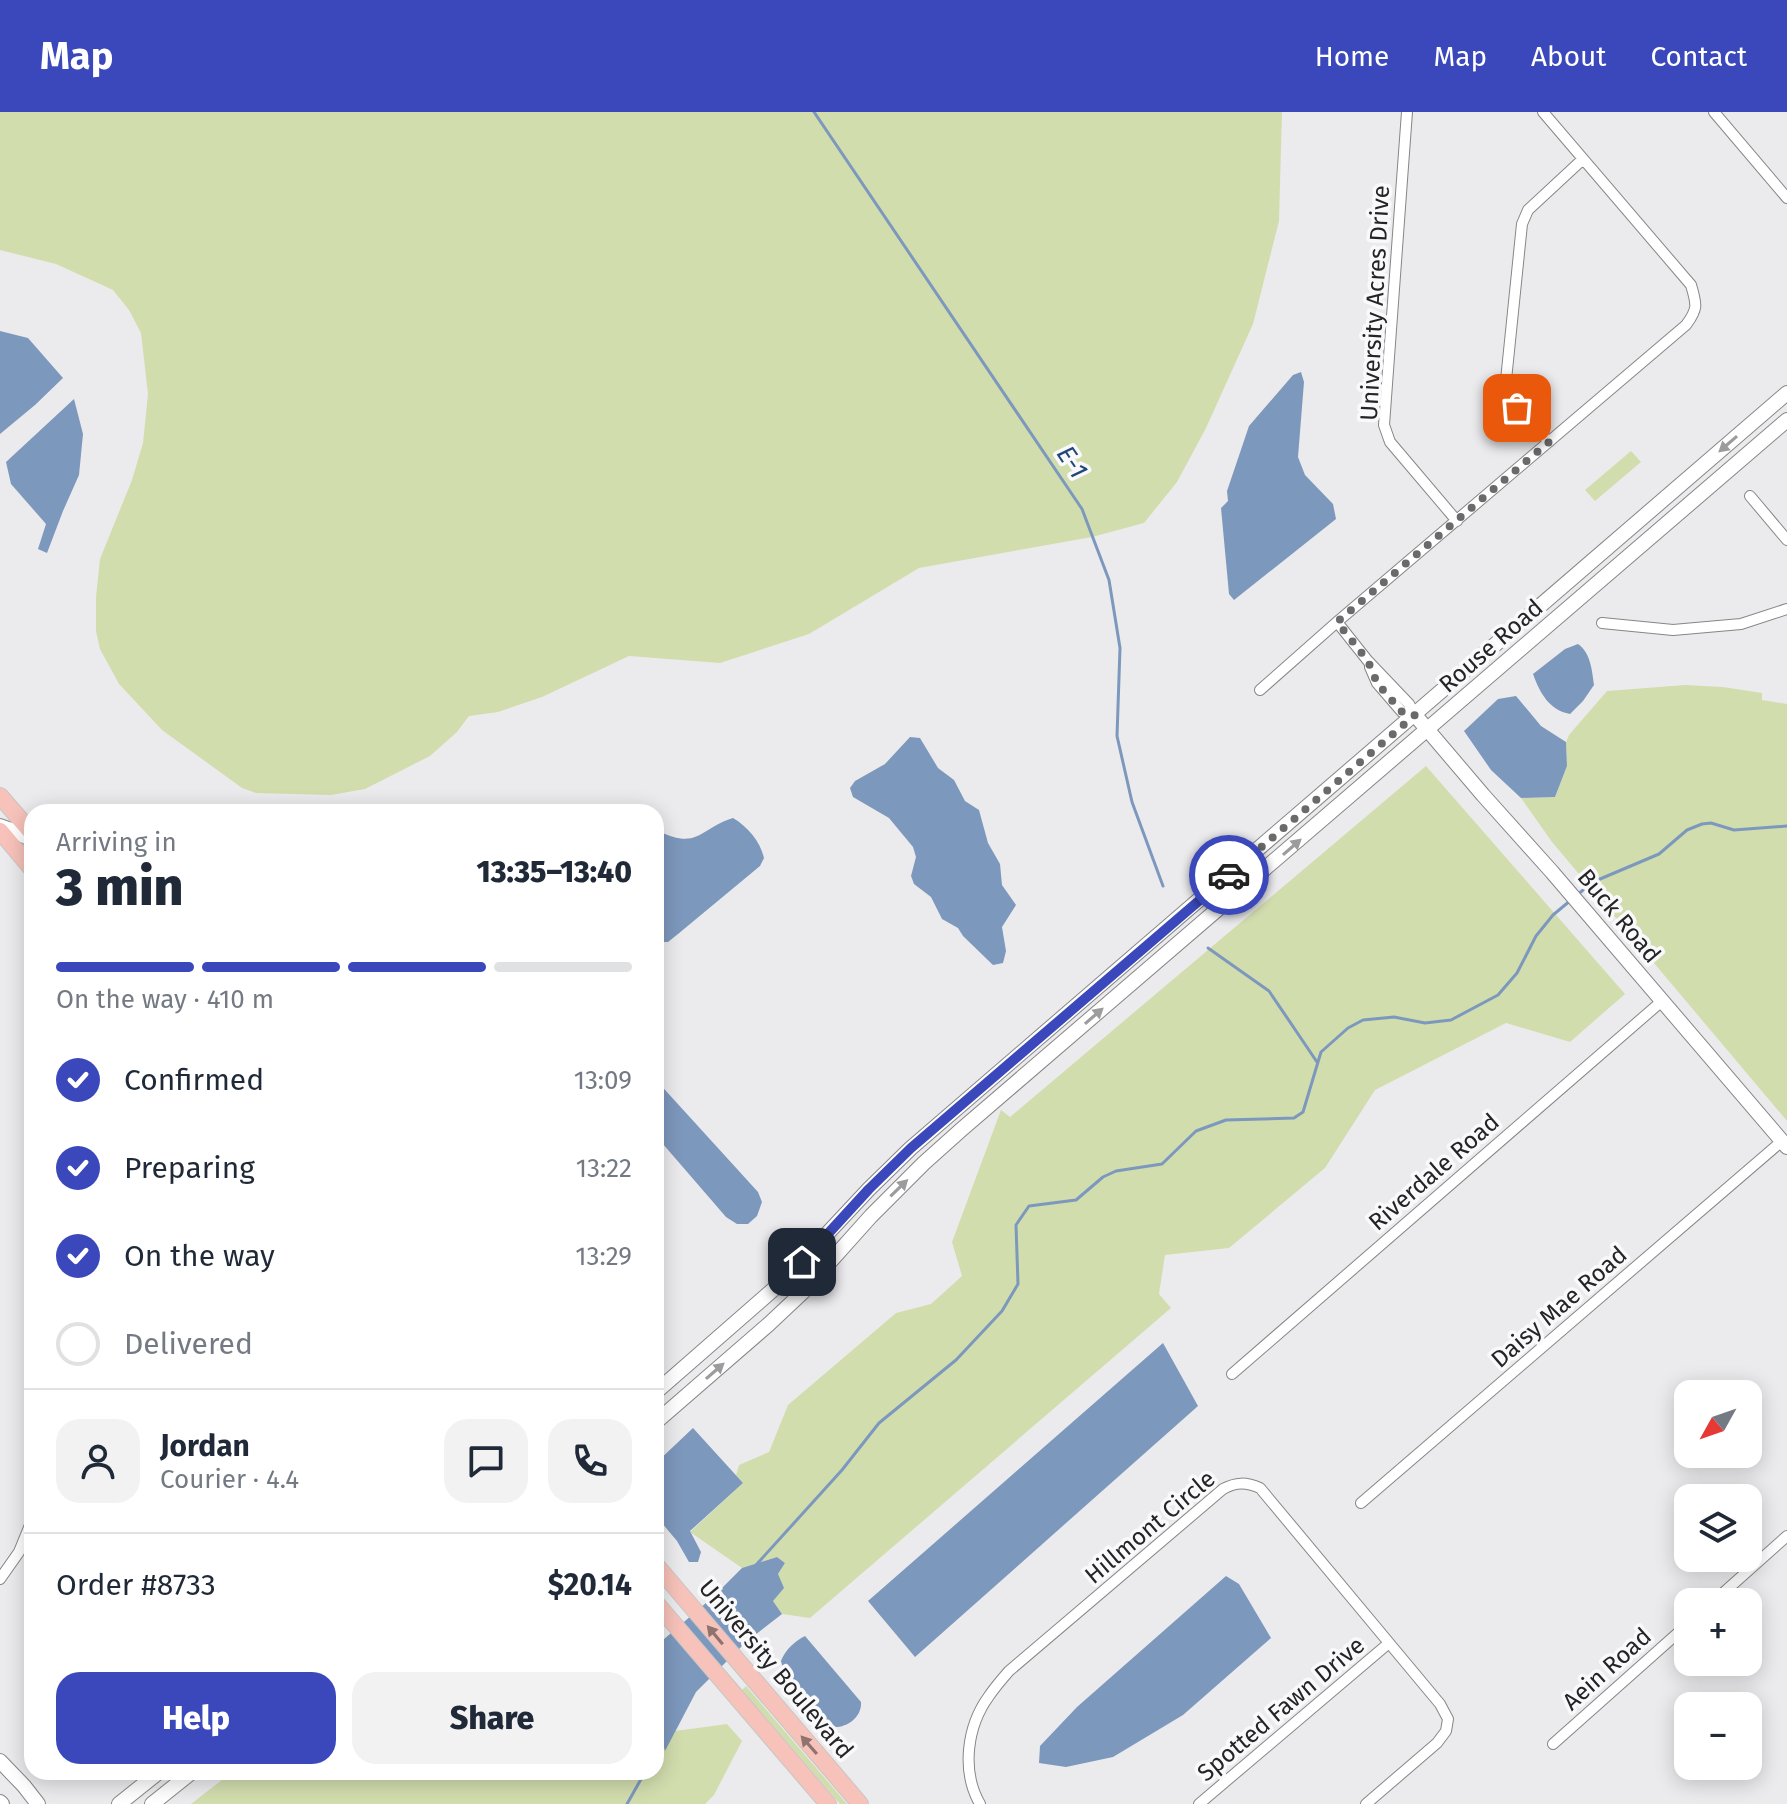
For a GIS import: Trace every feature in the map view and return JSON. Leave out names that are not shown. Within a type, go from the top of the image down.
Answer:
[{"type":"main road","points":[[0,796],[24,824]]},
{"type":"main road","points":[[0,829],[24,859]]},
{"type":"main road","name":"University Boulevard","points":[[664,1575],[860,1804]]},
{"type":"main road","name":"University Boulevard","points":[[664,1613],[828,1804]]},
{"type":"street","name":"University Acres Drive","points":[[1407,112],[1384,425],[1390,442],[1457,521]]},
{"type":"street","points":[[1260,690],[1686,325],[1694,313],[1696,303],[1691,285],[1543,112]]},
{"type":"street","points":[[1714,112],[1787,198]]},
{"type":"street","points":[[1549,442],[1517,408],[1509,396],[1506,380],[1522,224],[1528,210],[1583,159]]},
{"type":"street","name":"Rouse Road","points":[[664,1385],[783,1281],[911,1148],[1787,393]]},
{"type":"street","name":"Rouse Road","points":[[664,1415],[791,1304],[924,1163],[1787,420]]},
{"type":"street","points":[[1750,496],[1787,540]]},
{"type":"street","points":[[1602,623],[1687,629],[1741,624],[1787,609]]},
{"type":"street","name":"Buck Road","points":[[1337,622],[1381,680],[1409,704],[1427,730],[1784,1144]]},
{"type":"street","points":[[0,829],[24,836]]},
{"type":"street","name":"Riverdale Road","points":[[1232,1374],[1662,1001]]},
{"type":"street","name":"Daisy Mae Road","points":[[1361,1503],[1784,1144]]},
{"type":"street","points":[[911,1148],[924,1163]]},
{"type":"street","name":"Hillmont Circle","points":[[980,1804],[970,1771],[969,1744],[975,1721],[988,1697],[1009,1671],[1233,1483],[1248,1483],[1260,1488],[1440,1704],[1448,1719],[1446,1731],[1437,1743],[1366,1804]]},
{"type":"street","points":[[1729,1588],[1787,1536]]},
{"type":"street","points":[[0,1579],[24,1540]]},
{"type":"street","name":"Aein Road","points":[[1553,1744],[1674,1636]]},
{"type":"street","name":"Spotted Fawn Drive","points":[[1199,1804],[1389,1643]]},
{"type":"street","points":[[0,1761],[38,1804]]},
{"type":"street","points":[[119,1804],[149,1780]]},
{"type":"street","points":[[152,1804],[182,1780]]},
{"type":"green space","points":[[0,112],[1282,112],[1279,221],[1253,324],[1206,428],[1177,482],[1144,523],[1092,537],[919,568],[809,634],[720,663],[629,656],[542,697],[498,712],[469,716],[457,732],[430,756],[365,789],[331,795],[256,793],[242,788],[162,730],[119,684],[100,649],[96,631],[96,597],[100,559],[132,480],[143,443],[148,394],[141,333],[129,310],[113,290],[56,264],[0,250]]},
{"type":"green space","points":[[1631,451],[1641,462],[1595,501],[1585,490]]},
{"type":"green space","points":[[1685,685],[1762,693],[1762,700],[1787,704],[1787,1121],[1552,842],[1521,798],[1555,797],[1567,766],[1566,742],[1569,735],[1607,691]]},
{"type":"green space","points":[[1426,766],[1625,994],[1570,1042],[1506,1023],[1375,1090],[1325,1168],[1229,1248],[1165,1255],[1159,1294],[1171,1308],[810,1618],[782,1614],[773,1601],[778,1574],[785,1563],[777,1557],[742,1568],[690,1532],[743,1483],[736,1475],[739,1465],[769,1452],[788,1405],[896,1313],[931,1304],[962,1276],[952,1242],[1001,1110],[1010,1117]]},
{"type":"green space","points":[[746,1686],[847,1804],[840,1804],[742,1690]]},
{"type":"green space","points":[[727,1724],[742,1741],[714,1795],[705,1804],[191,1804],[222,1780],[664,1780],[664,1747],[665,1750],[675,1731]]},
{"type":"water","points":[[0,331],[28,338],[63,378],[0,434]]},
{"type":"water","points":[[1301,372],[1304,382],[1298,457],[1305,475],[1333,504],[1336,519],[1234,600],[1229,594],[1221,508],[1228,501],[1227,491],[1249,426],[1293,375]]},
{"type":"water","points":[[74,399],[83,434],[79,475],[47,553],[38,549],[46,524],[11,484],[6,462]]},
{"type":"water","points":[[1578,644],[1588,657],[1594,685],[1570,714],[1556,709],[1546,700],[1533,674],[1565,649]]},
{"type":"water","points":[[1516,696],[1541,726],[1566,742],[1567,766],[1555,797],[1521,798],[1491,770],[1464,731],[1498,699]]},
{"type":"water","points":[[910,737],[920,738],[938,768],[954,780],[965,801],[979,810],[988,843],[1000,864],[1002,885],[1016,905],[1002,927],[1006,951],[1003,963],[993,965],[958,928],[942,919],[931,897],[914,884],[911,876],[916,857],[913,847],[889,818],[853,797],[850,788],[855,781],[885,764]]},
{"type":"water","points":[[733,818],[748,830],[760,846],[764,858],[760,866],[668,942],[664,942],[664,833],[681,839],[690,838]]},
{"type":"water","points":[[664,1089],[758,1192],[762,1202],[757,1216],[748,1224],[737,1224],[726,1217],[664,1145]]},
{"type":"water","points":[[1163,1343],[1198,1406],[915,1657],[868,1601]]},
{"type":"water","points":[[693,1428],[743,1483],[690,1531],[701,1552],[698,1562],[689,1562],[664,1526],[664,1455]]},
{"type":"water","points":[[777,1557],[785,1563],[778,1574],[784,1588],[773,1601],[782,1614],[746,1642],[696,1692],[665,1751],[664,1639],[742,1568]]},
{"type":"water","points":[[1226,1576],[1239,1584],[1271,1638],[1183,1715],[1113,1757],[1066,1767],[1039,1763],[1040,1746],[1077,1707]]},
{"type":"water","points":[[805,1636],[861,1702],[856,1717],[848,1723],[833,1727],[783,1668],[781,1661],[785,1653]]},
{"type":"waterway","name":"E-1","points":[[814,112],[1082,509],[1109,580],[1120,648],[1117,736],[1132,802],[1163,886]]},
{"type":"waterway","points":[[1577,895],[1593,882],[1659,854],[1687,830],[1702,824],[1711,823],[1734,830],[1787,826]]},
{"type":"waterway","points":[[756,1565],[842,1470],[879,1423],[956,1360],[1002,1311],[1018,1284],[1016,1225],[1029,1206],[1076,1200],[1103,1177],[1116,1171],[1162,1164],[1196,1131],[1226,1120],[1294,1118],[1303,1112],[1321,1052],[1348,1028],[1363,1020],[1394,1017],[1425,1023],[1451,1020],[1498,995],[1517,973],[1536,936],[1553,915],[1571,900]]},
{"type":"waterway","name":"E-1","points":[[1208,948],[1269,991],[1317,1062]]},
{"type":"waterway","points":[[627,1804],[640,1780]]},
{"type":"way so far","points":[[1229,875],[1415,715],[1402,712],[1377,683],[1368,661],[1337,622],[1549,442],[1517,408]]},
{"type":"route","points":[[802,1262],[911,1148],[1229,875]]}]
